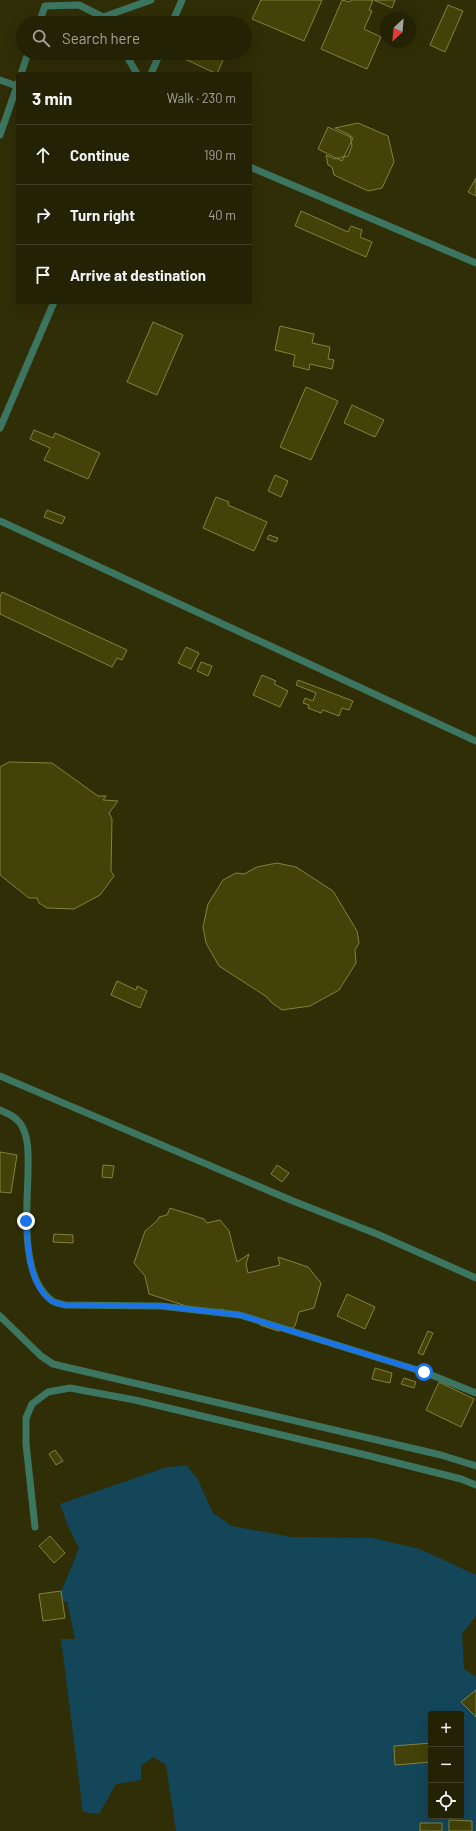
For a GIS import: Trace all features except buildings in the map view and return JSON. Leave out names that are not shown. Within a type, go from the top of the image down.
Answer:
[{"type":"lane","points":[[114,16],[151,0]]},
{"type":"lane","points":[[175,16],[182,0]]},
{"type":"lane","points":[[42,16],[46,6],[79,5],[98,16]]},
{"type":"lane","points":[[22,72],[26,60]]},
{"type":"lane","points":[[128,60],[136,72]]},
{"type":"lane","points":[[152,72],[157,60]]},
{"type":"lane","points":[[0,80],[16,84]]},
{"type":"lane","points":[[0,135],[16,90]]},
{"type":"lane","points":[[252,168],[476,263]]},
{"type":"lane","points":[[0,428],[53,304]]},
{"type":"lane","points":[[0,521],[476,741]]},
{"type":"lane","points":[[0,1076],[293,1201],[377,1234],[476,1278]]},
{"type":"lane","points":[[0,1110],[14,1117],[23,1128],[28,1149],[26,1221],[31,1269],[39,1286],[51,1301],[65,1305],[161,1306],[240,1315],[424,1372],[476,1393]]},
{"type":"lane","points":[[0,1316],[41,1356],[53,1364],[441,1455],[476,1466]]},
{"type":"lane","points":[[35,1527],[26,1444],[26,1418],[32,1404],[48,1392],[70,1388],[135,1400],[370,1456],[461,1479],[476,1485]]},
{"type":"water","points":[[186,1465],[197,1478],[213,1513],[232,1526],[291,1537],[373,1538],[420,1549],[476,1575],[476,1616],[462,1634],[464,1669],[476,1677],[476,1831],[176,1831],[166,1765],[154,1757],[141,1765],[141,1780],[116,1784],[99,1814],[83,1812],[61,1639],[75,1639],[67,1601],[57,1602],[79,1548],[68,1526],[60,1504],[164,1468]]},
{"type":"route","points":[[26,1221],[31,1269],[39,1286],[51,1301],[65,1305],[161,1306],[240,1315],[424,1372]]}]
